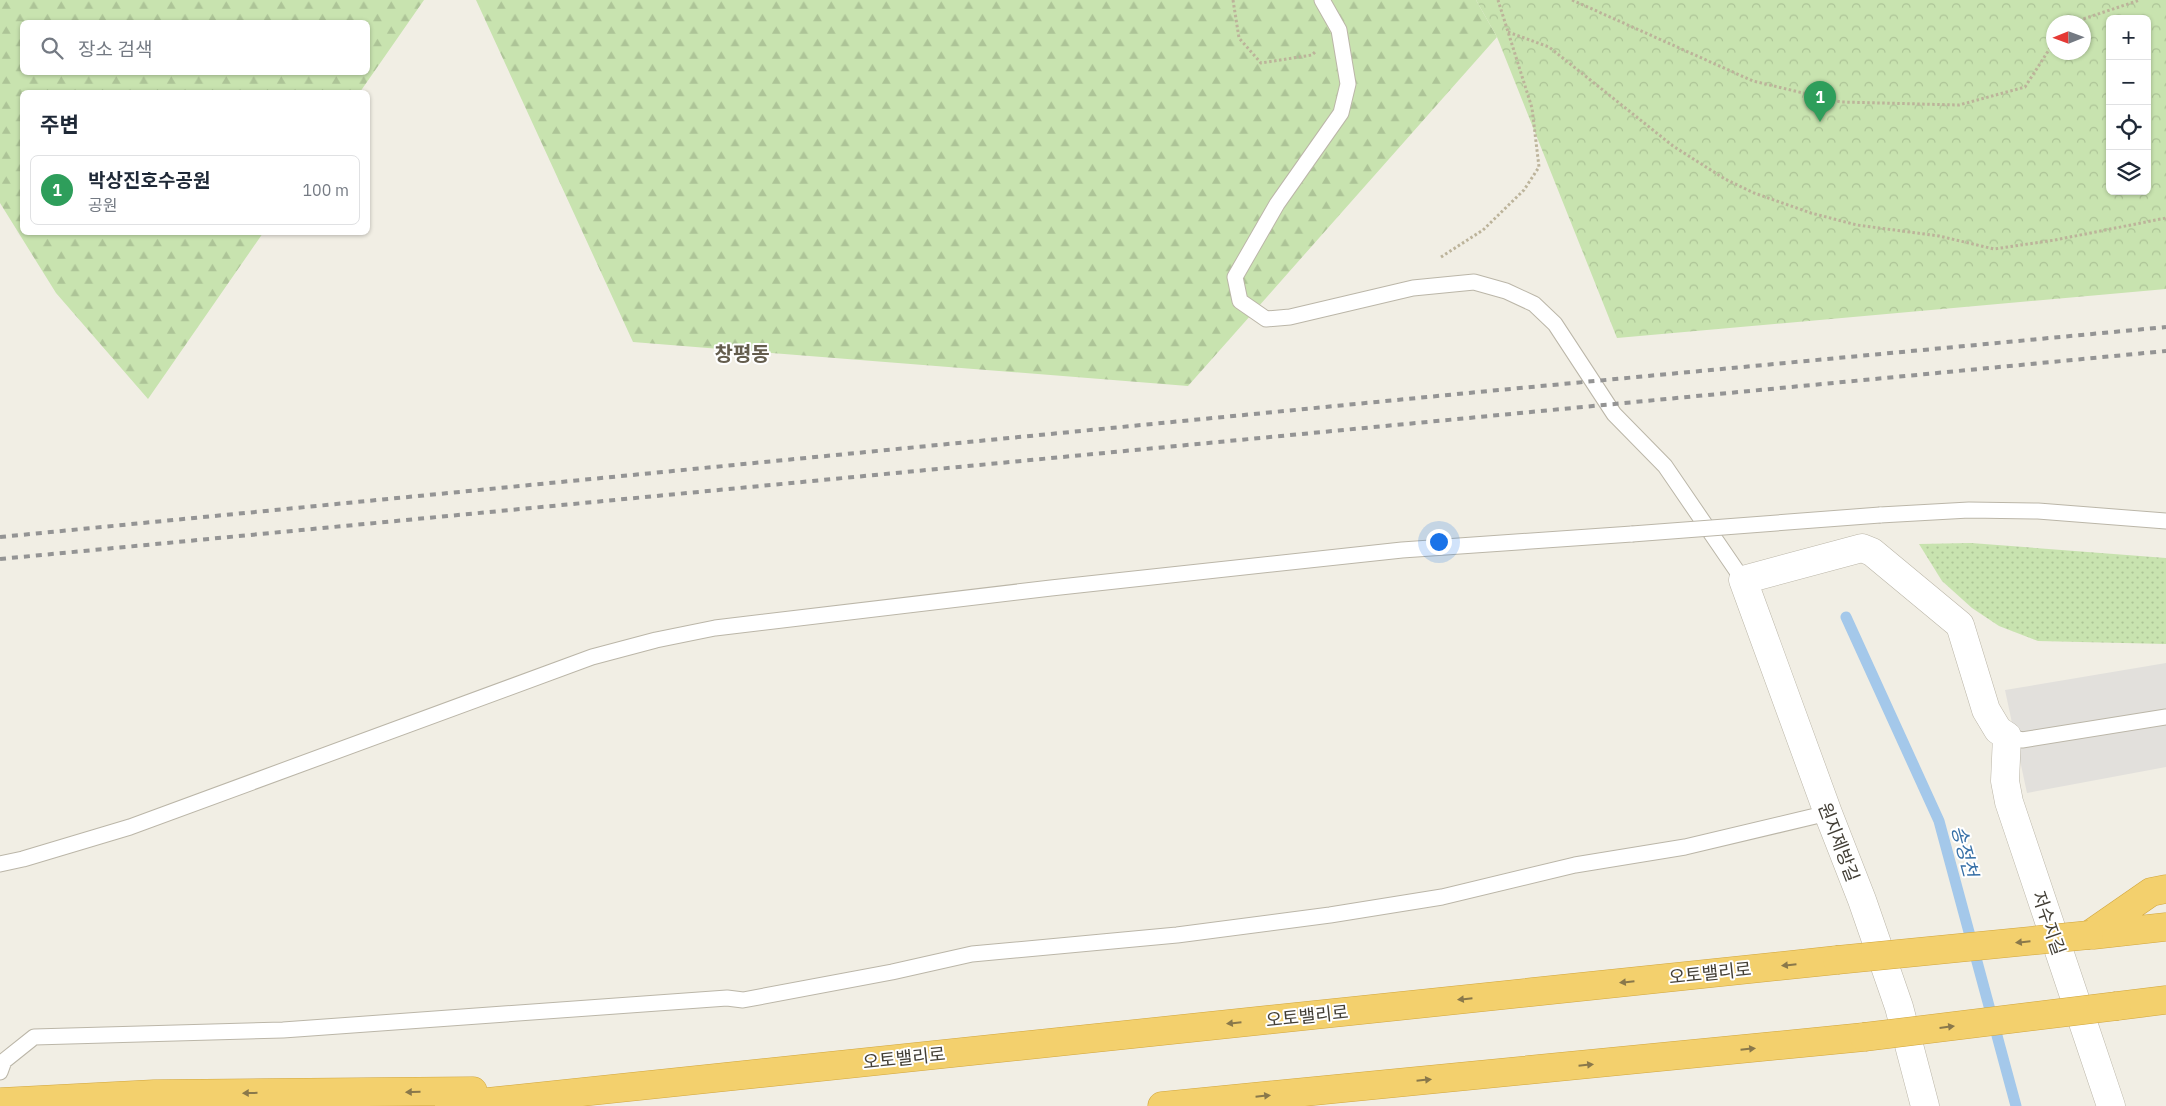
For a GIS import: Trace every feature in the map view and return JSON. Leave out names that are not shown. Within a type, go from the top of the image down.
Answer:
[{"type":"highway","points":[[2089,935],[2151,892],[2166,889]]},
{"type":"highway","name":"오토밸리로","points":[[449,1106],[2166,926]]},
{"type":"highway","points":[[1162,1106],[1864,1038],[2164,1000]]},
{"type":"highway","points":[[0,1102],[154,1094],[602,1090]]},
{"type":"street","points":[[1743,580],[1858,549],[1872,552],[1960,626],[1986,710],[1998,730],[2008,736]]},
{"type":"street","name":"원지제방길","points":[[1743,580],[1828,814],[1862,900],[1898,1007],[1925,1106]]},
{"type":"street","name":"저수지길","points":[[2008,736],[2005,781],[2009,802],[2111,1106]]},
{"type":"lane","points":[[1322,0],[1339,30],[1348,84],[1341,113],[1277,204],[1235,277],[1240,301],[1266,319],[1290,317],[1414,288],[1474,282],[1506,291],[1534,304],[1555,324],[1614,414],[1665,466],[1743,580]]},
{"type":"lane","points":[[0,864],[130,827],[592,657],[656,640],[715,628],[1060,587],[1402,550],[1969,510],[2028,511],[2166,521]]},
{"type":"lane","points":[[2008,736],[2022,740],[2166,717]]},
{"type":"lane","points":[[0,1072],[4,1062],[34,1037],[283,1030],[727,998],[743,1000],[972,954],[1177,935],[1442,897],[1574,865],[1686,847],[1828,814]]},
{"type":"path","points":[[1233,0],[1239,38],[1261,63],[1312,55],[1339,30]]},
{"type":"path","points":[[1414,288],[1431,263],[1483,230],[1524,190],[1538,167],[1532,108],[1498,0]]},
{"type":"path","points":[[1572,0],[1753,81],[1841,102],[1959,105],[2025,87],[2046,54]]},
{"type":"path","points":[[2091,16],[2140,0]]},
{"type":"path","points":[[1508,32],[1549,47],[1673,146],[1725,179],[1754,193],[1811,213],[1857,225],[1939,236],[1994,249],[2055,240],[2166,218]]},
{"type":"green space","points":[[0,0],[424,0],[361,90],[20,90],[20,235],[262,235],[148,399],[56,293],[0,203]]},
{"type":"green space","points":[[476,0],[1476,0],[1497,37],[1188,386],[633,342]]},
{"type":"green space","points":[[1476,0],[2166,0],[2166,289],[1617,338],[1497,37]]},
{"type":"green space","points":[[1971,543],[2166,558],[2166,644],[2038,641],[1999,626],[1972,608],[1942,581],[1919,544]]},
{"type":"shaded area","points":[[2166,663],[2166,767],[2027,793],[2005,690]]},
{"type":"waterway","name":"송정천","points":[[1846,617],[1939,821],[2016,1106]]},
{"type":"railway","points":[[0,537],[1478,392],[2166,327]]},
{"type":"railway","points":[[0,559],[2166,351]]},
{"type":"place","name":"박상진호수공원","points":[[1820,122]]},
{"type":"district","name":"창평동","points":[[742,353]]}]
